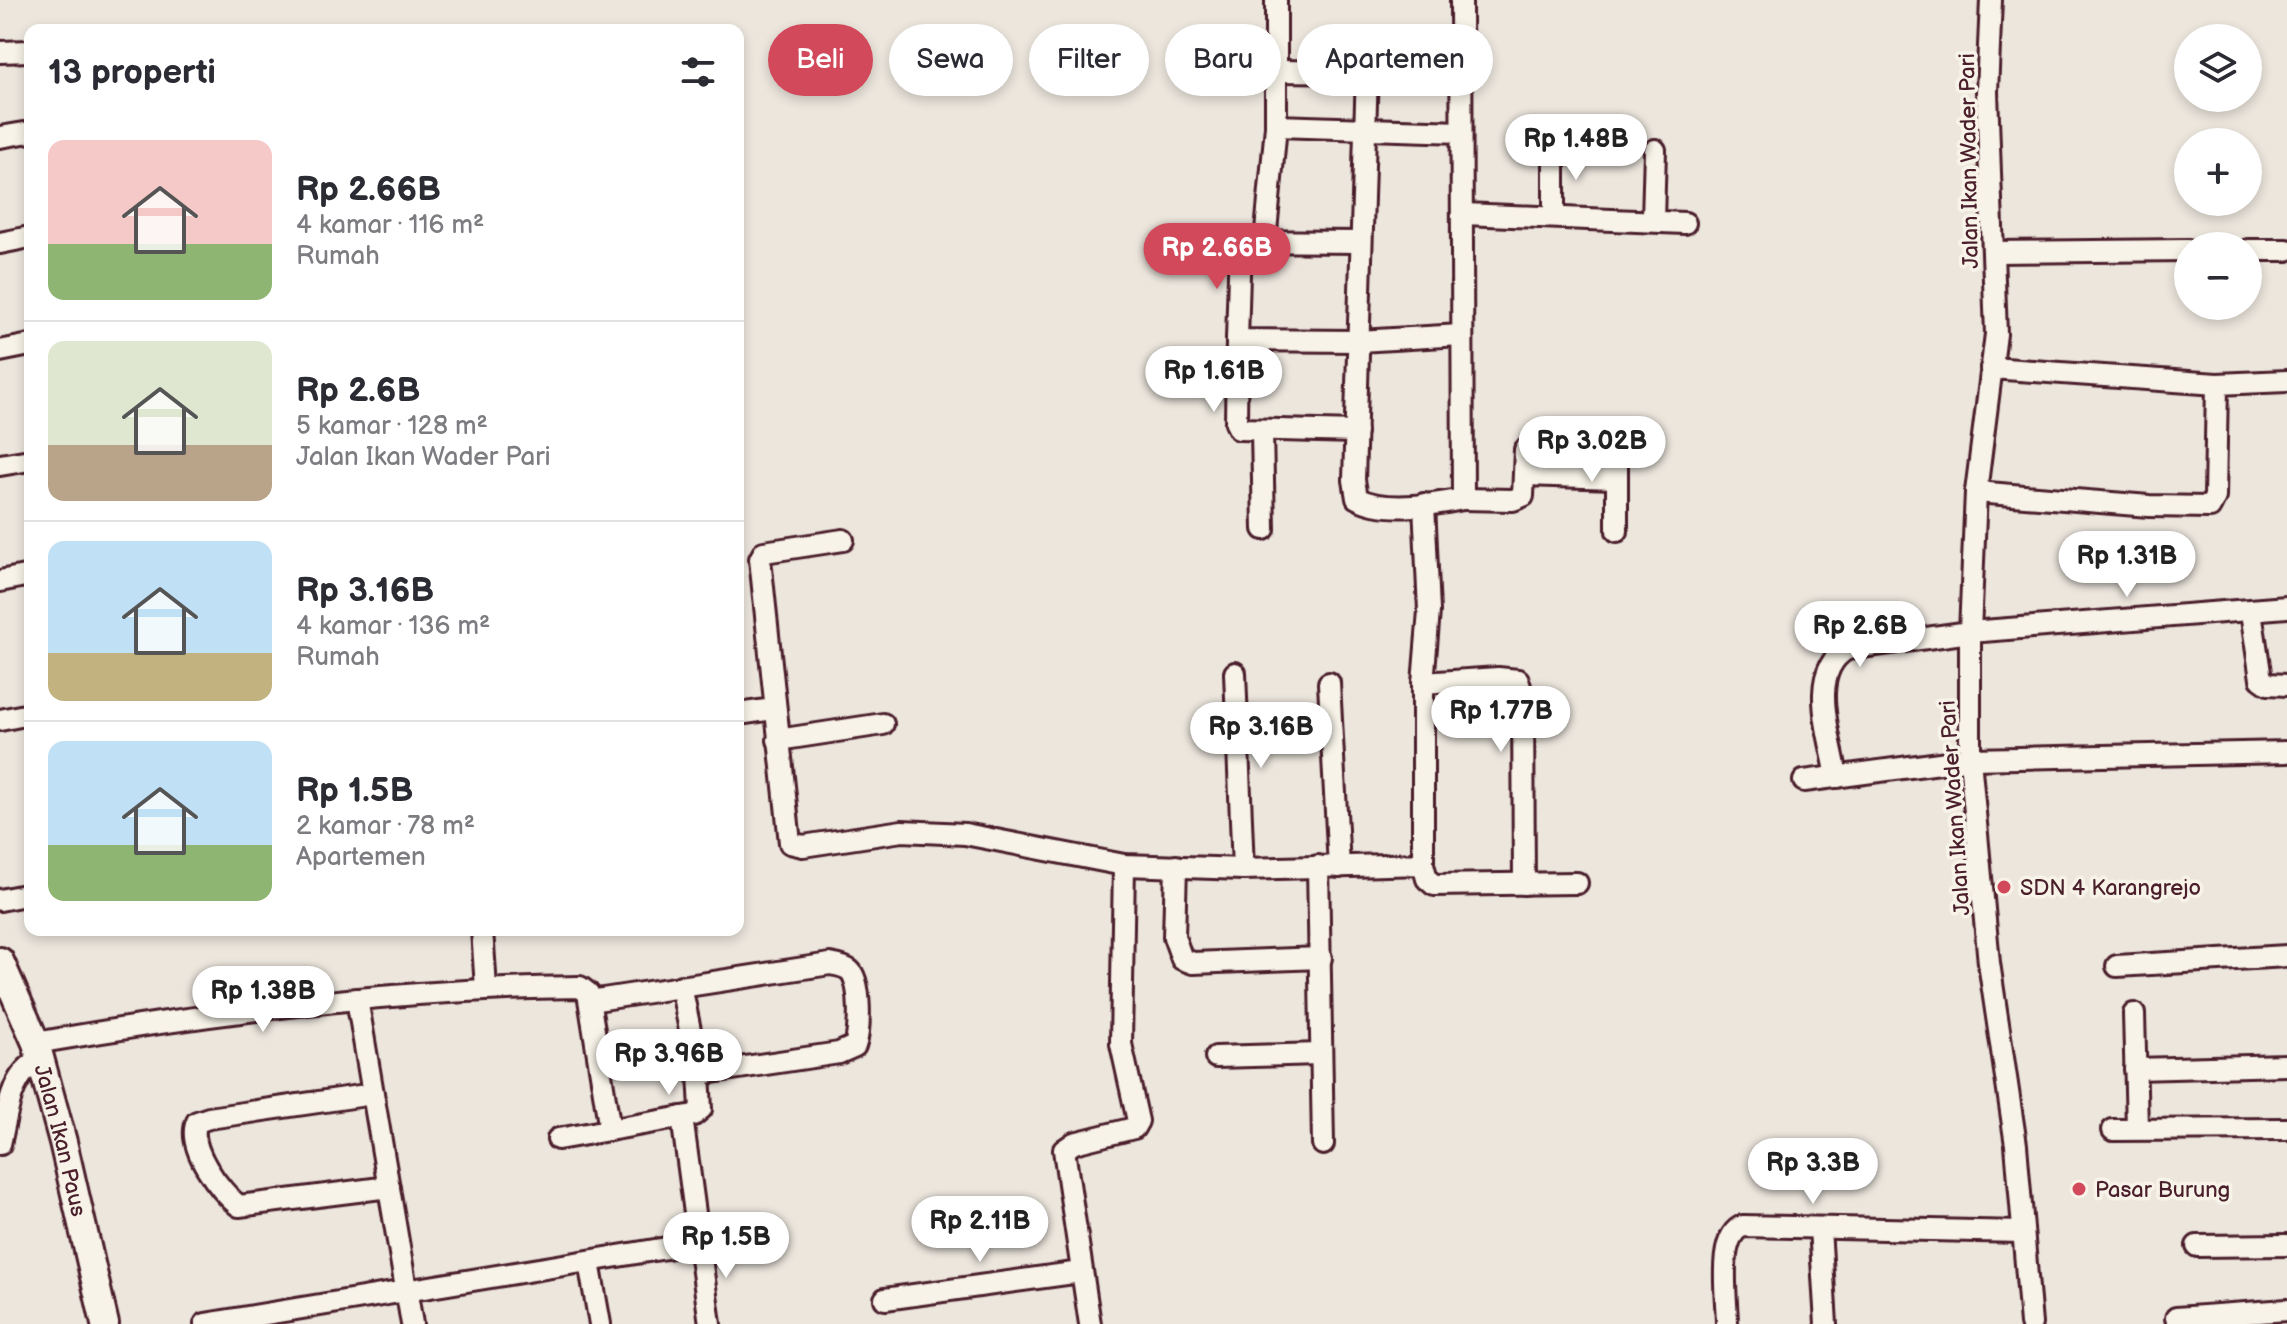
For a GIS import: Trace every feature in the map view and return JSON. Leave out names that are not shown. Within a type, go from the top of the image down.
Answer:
[{"type":"main road","name":"Jalan Ikan Paus","points":[[0,961],[38,1051],[63,1142],[105,1324]]},
{"type":"street","points":[[1275,24],[1276,0]]},
{"type":"street","points":[[1460,24],[1461,0]]},
{"type":"street","name":"Jalan Ikan Wader Pari","points":[[1991,0],[1987,92],[1996,334],[1976,492],[1970,632],[1970,759],[1989,963],[2016,1145],[2031,1324]]},
{"type":"street","points":[[0,52],[24,51]]},
{"type":"street","points":[[1265,242],[1276,126],[1275,96]]},
{"type":"street","points":[[1367,96],[1354,480],[1357,498],[1368,504],[1519,498],[1525,492],[1525,450]]},
{"type":"street","points":[[1460,96],[1464,214],[1461,335],[1463,499]]},
{"type":"street","points":[[1276,126],[1461,132]]},
{"type":"street","points":[[0,137],[24,133]]},
{"type":"street","points":[[1554,147],[1554,216]]},
{"type":"street","points":[[1653,220],[1655,150]]},
{"type":"street","points":[[1464,214],[1685,223]]},
{"type":"street","points":[[0,243],[24,238]]},
{"type":"street","points":[[1356,432],[1239,429],[1236,423],[1237,340],[1240,241],[1361,242]]},
{"type":"street","points":[[1994,252],[2174,250]]},
{"type":"street","points":[[2262,250],[2287,250]]},
{"type":"street","points":[[1237,340],[1359,341],[1461,335]]},
{"type":"street","points":[[0,351],[24,346]]},
{"type":"street","points":[[1991,368],[2217,384],[2287,381]]},
{"type":"street","points":[[1976,492],[2149,506],[2210,507],[2215,497],[2217,384]]},
{"type":"street","points":[[1262,431],[1264,529]]},
{"type":"street","points":[[1617,437],[1614,478],[1617,531]]},
{"type":"street","points":[[0,465],[24,461]]},
{"type":"street","points":[[1525,475],[1614,478]]},
{"type":"street","points":[[1424,504],[1429,611],[1423,683],[1423,864],[1427,879],[1434,885],[1577,883]]},
{"type":"street","points":[[843,540],[778,548],[764,552],[760,559],[790,843],[803,846],[902,831],[965,834],[1124,865],[1243,869],[1423,864]]},
{"type":"street","points":[[0,581],[24,576]]},
{"type":"street","points":[[1837,777],[1823,681],[1831,661],[1847,649],[1970,632],[2287,607]]},
{"type":"street","points":[[2251,612],[2261,679],[2268,684],[2287,685]]},
{"type":"street","points":[[1235,673],[1243,869]]},
{"type":"street","points":[[1423,683],[1498,678],[1518,680],[1523,697],[1524,884]]},
{"type":"street","points":[[1329,683],[1339,867]]},
{"type":"street","points":[[744,713],[774,709]]},
{"type":"street","points":[[0,720],[24,715]]},
{"type":"street","points":[[778,740],[883,724]]},
{"type":"street","points":[[1804,781],[1970,759],[2287,752]]},
{"type":"street","points":[[1090,1324],[1064,1150],[1074,1143],[1134,1128],[1138,1121],[1121,1044],[1124,865]]},
{"type":"street","points":[[1176,866],[1174,937],[1182,959],[1193,963],[1321,958]]},
{"type":"street","points":[[1318,866],[1323,1144]]},
{"type":"street","points":[[0,900],[24,895]]},
{"type":"street","points":[[482,936],[486,988]]},
{"type":"street","points":[[2117,966],[2287,956]]},
{"type":"street","points":[[590,1001],[830,964],[848,968],[855,978],[860,1032],[855,1046],[839,1053],[699,1074]]},
{"type":"street","points":[[558,1139],[694,1115],[701,1109],[699,1074],[681,986]]},
{"type":"street","points":[[0,1144],[16,1080],[38,1051],[357,999],[486,988],[586,989],[610,1130]]},
{"type":"street","points":[[357,999],[412,1324]]},
{"type":"street","points":[[2134,1014],[2137,1128]]},
{"type":"street","points":[[1216,1057],[1320,1054]]},
{"type":"street","points":[[2135,1069],[2287,1065]]},
{"type":"street","points":[[373,1094],[209,1118],[197,1122],[194,1140],[228,1198],[239,1206],[389,1187]]},
{"type":"street","points":[[682,1117],[710,1324]]},
{"type":"street","points":[[2113,1130],[2287,1129]]},
{"type":"street","points":[[1727,1324],[1726,1243],[1735,1229],[1743,1226],[2023,1232]]},
{"type":"street","points":[[1820,1228],[1826,1324]]},
{"type":"street","points":[[205,1324],[311,1316],[406,1288],[697,1243]]},
{"type":"street","points":[[2197,1246],[2287,1245]]},
{"type":"street","points":[[589,1262],[600,1324]]},
{"type":"street","points":[[885,1299],[1081,1272]]},
{"type":"street","points":[[2176,1318],[2287,1310]]},
{"type":"place","name":"SDN 4 Karangrejo","points":[[2004,887]]},
{"type":"place","name":"Pasar Burung","points":[[2079,1189]]}]
